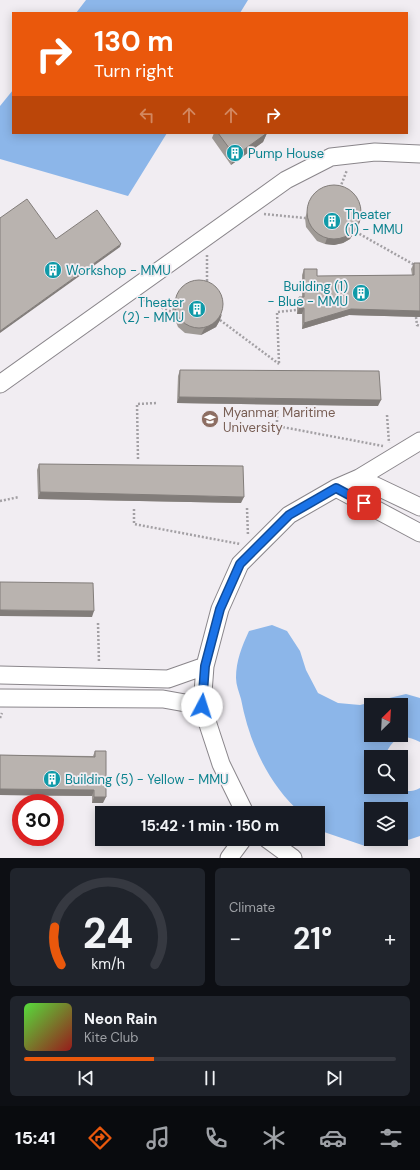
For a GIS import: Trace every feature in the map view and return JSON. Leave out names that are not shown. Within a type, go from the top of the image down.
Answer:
[{"type":"street","points":[[0,384],[286,180],[331,157],[375,152],[420,154]]},
{"type":"street","points":[[242,806],[221,764],[202,706],[205,666],[220,609],[240,564],[248,550],[289,515],[336,488],[359,478],[420,441]]},
{"type":"street","points":[[359,478],[420,507]]},
{"type":"street","points":[[336,488],[420,533]]},
{"type":"street","points":[[0,675],[168,679],[205,666]]},
{"type":"street","points":[[0,698],[163,699],[202,706]]},
{"type":"street","points":[[229,858],[238,846]]},
{"type":"street","points":[[277,846],[293,858]]},
{"type":"path","points":[[339,192],[353,154]]},
{"type":"path","points":[[241,212],[305,218]]},
{"type":"path","points":[[356,232],[420,268]]},
{"type":"path","points":[[207,237],[207,288]]},
{"type":"path","points":[[127,293],[172,312]]},
{"type":"path","points":[[220,320],[279,364],[277,312],[297,310]]},
{"type":"path","points":[[416,317],[417,326],[420,326]]},
{"type":"path","points":[[138,459],[137,404],[157,403]]},
{"type":"path","points":[[277,412],[277,426],[390,447],[387,415]]},
{"type":"path","points":[[0,501],[19,497]]},
{"type":"path","points":[[134,509],[134,524],[248,550],[247,508]]},
{"type":"path","points":[[98,623],[99,677]]},
{"type":"water","points":[[86,0],[248,0],[241,12],[77,12]]},
{"type":"water","points":[[12,91],[12,134],[166,134],[128,196],[0,159],[0,106]]},
{"type":"water","points":[[272,625],[287,631],[300,651],[306,670],[318,693],[338,703],[364,704],[364,742],[393,742],[387,750],[364,750],[364,794],[408,794],[408,791],[420,788],[420,836],[408,840],[408,802],[364,802],[364,846],[325,832],[325,806],[293,806],[289,802],[270,776],[249,731],[236,681],[238,660],[249,631]]},
{"type":"water","points":[[406,694],[420,698],[420,742],[408,737],[408,698],[389,698]]},
{"type":"building","points":[[219,134],[266,134],[235,156]]},
{"type":"building","name":"Theater (1) - MMU","points":[[334,185],[344,187],[353,193],[359,202],[361,212],[359,222],[353,231],[344,237],[334,239],[324,237],[315,231],[309,222],[307,212],[309,202],[315,193],[324,187]]},
{"type":"building","name":"Workshop - MMU","points":[[27,199],[56,239],[97,210],[121,244],[0,331],[0,218]]},
{"type":"building","name":"Building (1) - Blue - MMU","points":[[414,263],[420,263],[420,311],[351,309],[304,323],[304,308],[299,308],[299,297],[304,297],[304,269],[317,269],[317,276],[414,275]]},
{"type":"building","name":"Theater (2) - MMU","points":[[194,280],[204,280],[213,284],[219,290],[223,299],[223,309],[219,318],[213,324],[204,328],[194,328],[185,324],[179,318],[175,309],[175,299],[179,290],[185,284]]},
{"type":"building","points":[[180,370],[379,371],[381,400],[179,397]]},
{"type":"building","points":[[39,464],[243,466],[244,497],[40,492]]},
{"type":"building","points":[[0,582],[93,583],[94,611],[0,610]]},
{"type":"building","name":"Building (5) - Yellow - MMU","points":[[95,751],[106,751],[106,797],[94,797],[94,790],[0,789],[0,755],[95,757]]},
{"type":"place","name":"Pump House","points":[[235,153]]},
{"type":"place","name":"Theater (1) - MMU","points":[[332,221]]},
{"type":"place","name":"Workshop - MMU","points":[[53,270]]},
{"type":"place","name":"Building (1) - Blue - MMU","points":[[361,293]]},
{"type":"place","name":"Theater (2) - MMU","points":[[197,309]]},
{"type":"place","name":"Myanmar Maritime University","points":[[210,419]]},
{"type":"place","name":"Building (5) - Yellow - MMU","points":[[52,779]]},
{"type":"route","points":[[202,706],[205,666],[220,609],[240,564],[289,515],[336,488],[364,503]]}]
